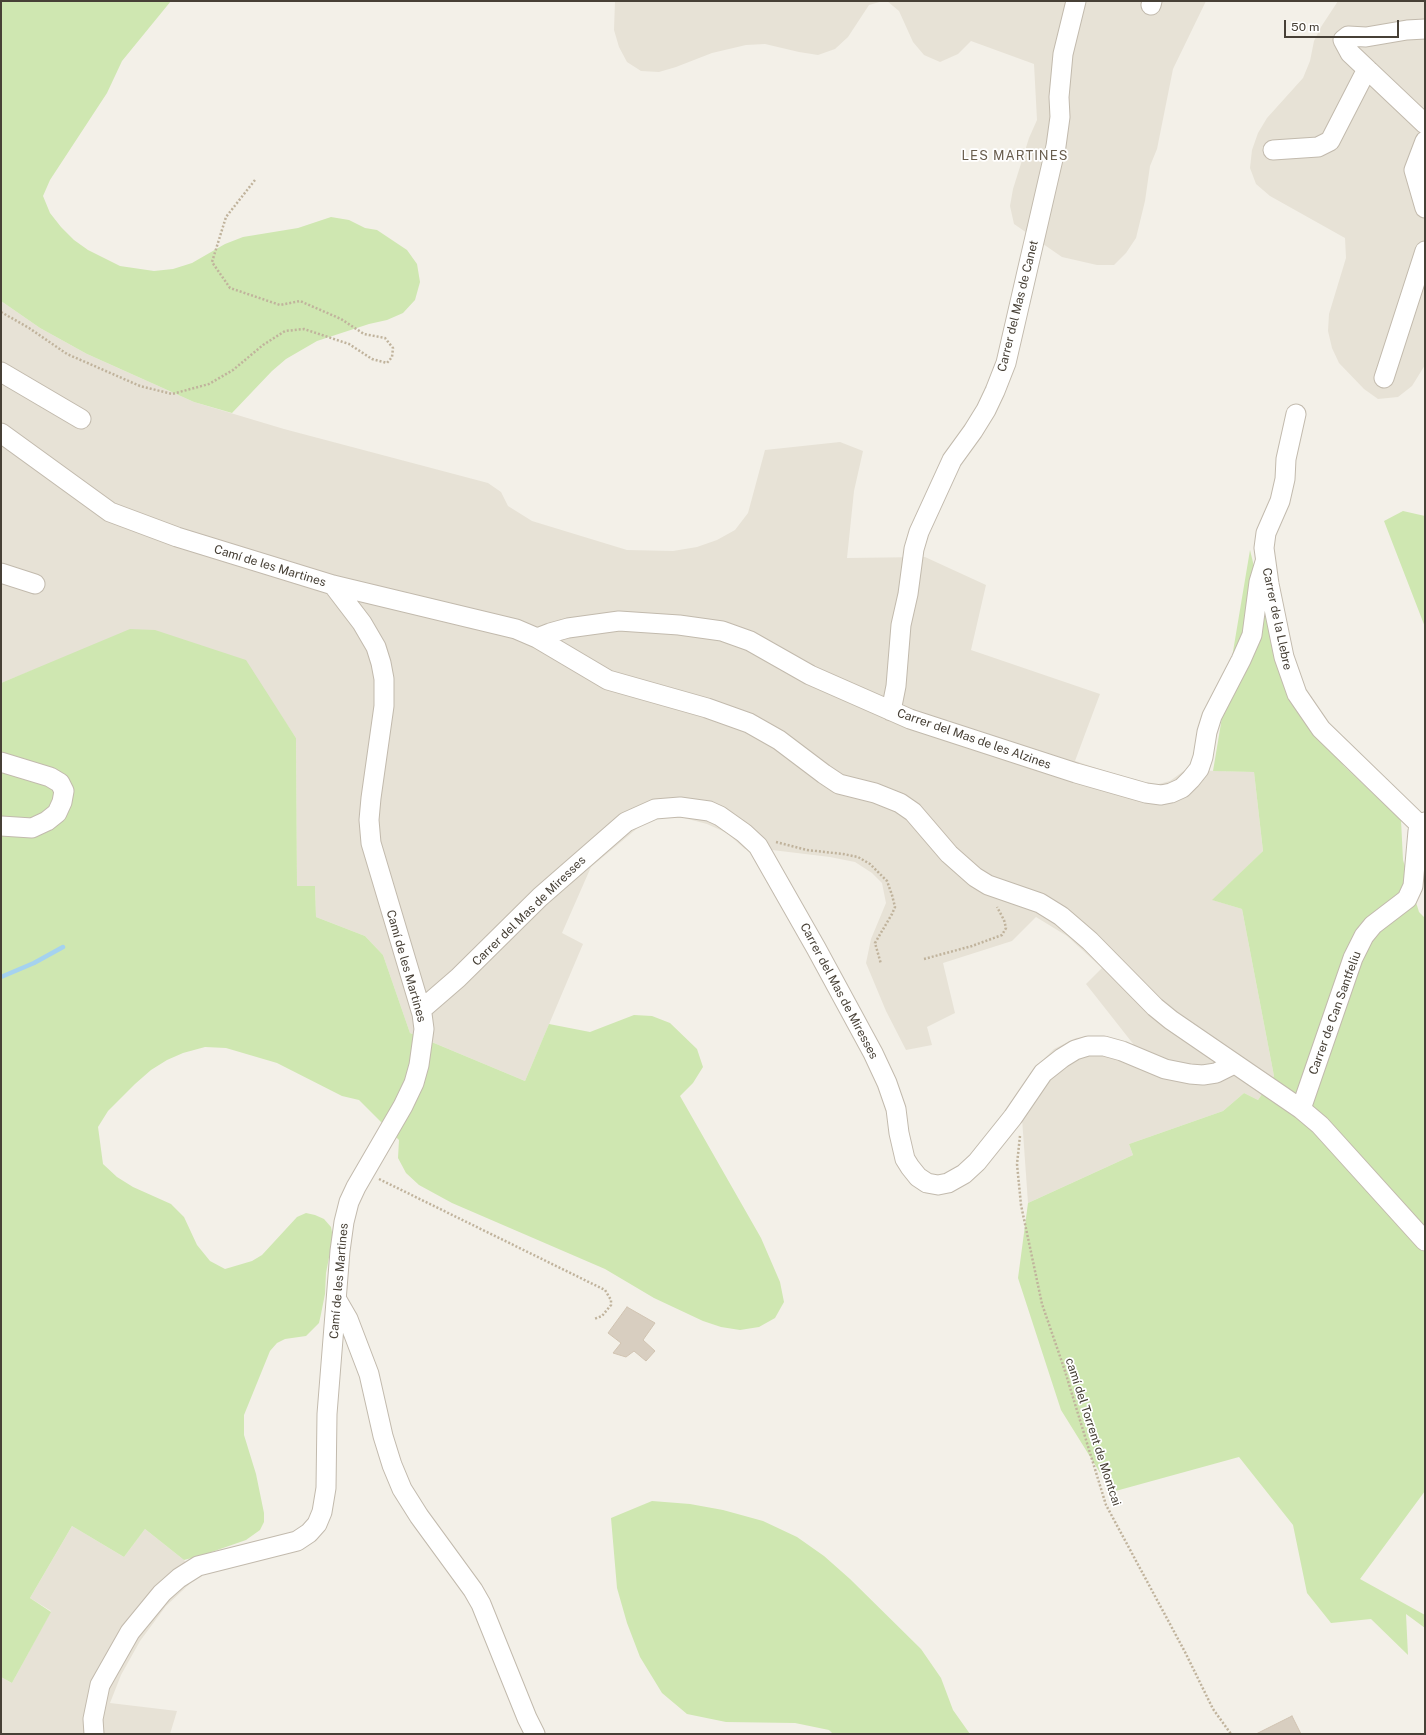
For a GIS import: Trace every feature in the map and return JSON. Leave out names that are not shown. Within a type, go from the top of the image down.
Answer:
[{"type":"street","name":"Carrer del Mas de Canet","points":[[891,711],[896,686],[901,626],[908,594],[914,549],[919,532],[952,460],[973,431],[996,391],[1006,363],[1056,146],[1060,116],[1059,97],[1063,54],[1067,32],[1076,1]]},
{"type":"street","points":[[1425,29],[1407,30],[1366,37],[1348,36],[1343,40],[1345,47],[1425,124]]},
{"type":"street","points":[[1273,150],[1318,147],[1330,141],[1367,69]]},
{"type":"street","points":[[1425,141],[1414,170],[1425,208]]},
{"type":"street","points":[[1384,378],[1425,251]]},
{"type":"street","points":[[1,372],[81,419]]},
{"type":"street","name":"Carrer de la Llebre","points":[[1296,414],[1286,459],[1285,479],[1280,501],[1266,533],[1264,548],[1265,562],[1284,657],[1297,694],[1321,729],[1423,824]]},
{"type":"street","name":"Camí de les Martines","points":[[1,433],[110,512],[177,537],[333,585],[362,623],[376,647],[382,663],[384,679],[384,706],[369,820],[371,843],[421,1010],[424,1029],[419,1066],[414,1083],[403,1106],[349,1202],[344,1222],[340,1251],[327,1414],[326,1488],[322,1512],[317,1524],[309,1533],[297,1541],[198,1566],[179,1578],[162,1593],[130,1632],[100,1685],[93,1719],[94,1734]]},
{"type":"street","name":"Carrer del Mas de les Alzines","points":[[537,638],[550,632],[568,628],[620,621],[679,624],[722,631],[750,641],[810,675],[910,719],[1117,785],[1146,793],[1161,795],[1171,793],[1182,788],[1199,769],[1212,716],[1252,635],[1259,582],[1265,562]]},
{"type":"street","points":[[1,573],[35,584]]},
{"type":"street","points":[[333,585],[516,629],[537,638],[608,680],[707,708],[749,723],[779,740],[839,784],[875,792],[894,800],[913,812],[949,854],[981,881],[1000,890],[1040,903],[1061,916],[1105,955],[1155,1007],[1171,1020],[1301,1109],[1320,1124],[1425,1241]]},
{"type":"street","points":[[1,762],[50,777],[60,783],[64,792],[62,802],[57,813],[47,821],[32,828],[1,826]]},
{"type":"street","name":"Carrer del Mas de Miresses","points":[[421,1010],[458,978],[540,896],[626,822],[655,809],[697,809],[709,811],[734,824],[758,846],[765,857],[852,1013],[887,1083],[896,1109],[899,1133],[905,1159],[918,1177],[927,1183],[938,1185],[948,1184],[964,1174],[978,1162],[1013,1117],[1043,1073],[1074,1050],[1088,1046],[1104,1046],[1122,1051],[1165,1068],[1190,1074],[1203,1075],[1216,1073],[1234,1064]]},
{"type":"street","name":"Carrer de Can Santfeliu","points":[[1301,1109],[1353,958],[1364,936],[1373,925],[1406,899],[1413,886],[1418,831],[1423,824]]},
{"type":"street","points":[[337,1300],[348,1319],[369,1374],[383,1436],[392,1465],[402,1489],[419,1516],[473,1590],[481,1604],[527,1718],[535,1734]]},
{"type":"path","points":[[1,312],[29,328],[67,354],[140,386],[172,394],[209,384],[233,370],[263,345],[285,331],[304,329],[349,344],[372,359],[387,363],[392,357],[393,348],[385,338],[364,334],[341,319],[300,301],[280,305],[230,288],[212,262],[226,217],[255,180]]},
{"type":"path","points":[[749,837],[807,850],[843,854],[858,858],[870,864],[887,881],[895,906],[875,943],[881,964]]},
{"type":"path","points":[[924,959],[972,946],[1002,935],[1006,928],[1004,920],[981,881]]},
{"type":"path","name":"camí del Torrent de Montcai","points":[[1020,1135],[1017,1164],[1021,1205],[1042,1304],[1064,1368],[1106,1505],[1185,1652],[1213,1709],[1231,1734]]},
{"type":"path","points":[[365,1172],[605,1290],[611,1300],[611,1305],[602,1316],[594,1319]]},
{"type":"shaded area","points":[[615,1],[883,1],[869,5],[848,37],[835,49],[818,55],[765,44],[746,45],[712,53],[659,72],[641,71],[627,62],[619,47],[614,30]]},
{"type":"shaded area","points":[[887,1],[1206,1],[1173,69],[1157,149],[1150,166],[1145,201],[1136,238],[1126,253],[1114,265],[1097,265],[1062,257],[1014,224],[1010,206],[1013,189],[1029,138],[1037,120],[1034,64],[971,41],[958,54],[940,62],[924,55],[913,42],[899,11]]},
{"type":"shaded area","points":[[1338,1],[1425,1],[1425,365],[1412,386],[1398,397],[1378,399],[1364,389],[1339,363],[1332,348],[1328,331],[1329,314],[1346,258],[1345,238],[1270,196],[1256,184],[1250,168],[1252,150],[1258,133],[1267,118],[1303,78],[1310,61],[1314,41],[1321,27]]},
{"type":"shaded area","points":[[1,301],[40,328],[87,354],[194,402],[284,429],[488,483],[501,492],[508,506],[532,521],[627,550],[673,551],[697,547],[717,540],[735,530],[748,513],[765,450],[840,442],[863,451],[854,491],[847,558],[925,557],[986,585],[971,650],[1100,694],[1075,761],[1140,782],[1155,785],[1170,781],[1185,770],[1254,772],[1263,851],[1213,900],[1242,909],[1274,1076],[1258,1100],[1244,1093],[1223,1111],[1129,1144],[1133,1155],[1028,1203],[1020,1090],[1037,1066],[1054,1049],[1076,1038],[1097,1036],[1134,1045],[1086,984],[1102,968],[1067,936],[1036,917],[1012,941],[943,963],[955,1013],[927,1027],[932,1045],[906,1050],[886,1011],[866,963],[871,939],[886,903],[882,883],[872,873],[855,862],[830,857],[772,850],[745,849],[727,833],[707,824],[684,818],[660,818],[640,826],[591,867],[562,933],[583,944],[525,1081],[410,1033],[383,955],[365,936],[316,917],[315,886],[297,886],[296,738],[276,708],[36,669],[1,683]]},
{"type":"shaded area","points":[[72,1526],[124,1557],[145,1529],[184,1560],[198,1576],[166,1606],[140,1641],[121,1675],[110,1703],[177,1711],[170,1734],[1,1734],[1,1677],[12,1683],[51,1611],[30,1598]]},
{"type":"green space","points":[[1,1],[171,1],[122,61],[107,93],[50,180],[43,196],[50,213],[74,240],[88,250],[120,266],[154,271],[173,269],[192,263],[225,244],[243,237],[298,228],[331,217],[349,220],[365,228],[377,230],[407,250],[417,264],[420,282],[415,300],[403,313],[387,320],[369,324],[317,341],[286,359],[272,371],[232,413],[194,402],[87,354],[40,328],[1,301]]},
{"type":"green space","points":[[1403,511],[1425,516],[1425,627],[1384,521]]},
{"type":"green space","points":[[1250,550],[1268,624],[1286,688],[1344,766],[1401,820],[1403,860],[1419,912],[1425,918],[1425,1491],[1360,1579],[1425,1615],[1425,1628],[1406,1614],[1408,1655],[1371,1619],[1331,1623],[1307,1593],[1293,1525],[1239,1457],[1112,1492],[1061,1410],[1018,1278],[1028,1203],[1133,1155],[1129,1144],[1223,1111],[1244,1093],[1258,1100],[1274,1076],[1242,909],[1212,900],[1263,851],[1254,772],[1213,771]]},
{"type":"green space","points":[[130,629],[155,630],[246,660],[296,738],[297,886],[315,886],[316,917],[365,936],[383,955],[410,1033],[525,1081],[549,1024],[590,1032],[634,1015],[652,1016],[670,1023],[697,1049],[703,1067],[693,1083],[680,1096],[761,1238],[780,1282],[784,1302],[775,1318],[759,1327],[740,1330],[721,1327],[703,1321],[654,1298],[605,1269],[452,1203],[419,1185],[406,1173],[398,1158],[399,1140],[359,1100],[342,1096],[277,1063],[226,1048],[205,1047],[183,1053],[167,1060],[151,1070],[135,1084],[108,1111],[98,1127],[103,1164],[117,1177],[133,1187],[171,1204],[184,1217],[197,1245],[210,1261],[225,1269],[252,1261],[262,1255],[297,1217],[306,1213],[324,1219],[331,1227],[333,1237],[326,1273],[325,1294],[319,1323],[306,1336],[285,1339],[277,1343],[270,1351],[244,1415],[244,1435],[256,1474],[264,1513],[264,1522],[260,1530],[246,1540],[184,1560],[145,1529],[124,1557],[72,1526],[30,1598],[51,1612],[12,1683],[1,1677],[1,683]]},
{"type":"green space","points":[[652,1501],[690,1504],[723,1510],[763,1521],[797,1537],[824,1556],[850,1579],[921,1649],[941,1678],[953,1710],[970,1734],[833,1734],[829,1730],[795,1723],[726,1722],[687,1714],[662,1693],[640,1657],[627,1623],[617,1588],[611,1518]]},
{"type":"building","points":[[627,1307],[655,1323],[643,1340],[655,1351],[646,1361],[634,1351],[626,1357],[613,1353],[621,1343],[608,1333]]},
{"type":"building","points":[[1292,1716],[1301,1734],[1256,1734]]},
{"type":"waterway","points":[[1,977],[34,963],[63,947]]},
{"type":"district","name":"LES MARTINES","points":[[1015,156]]}]
